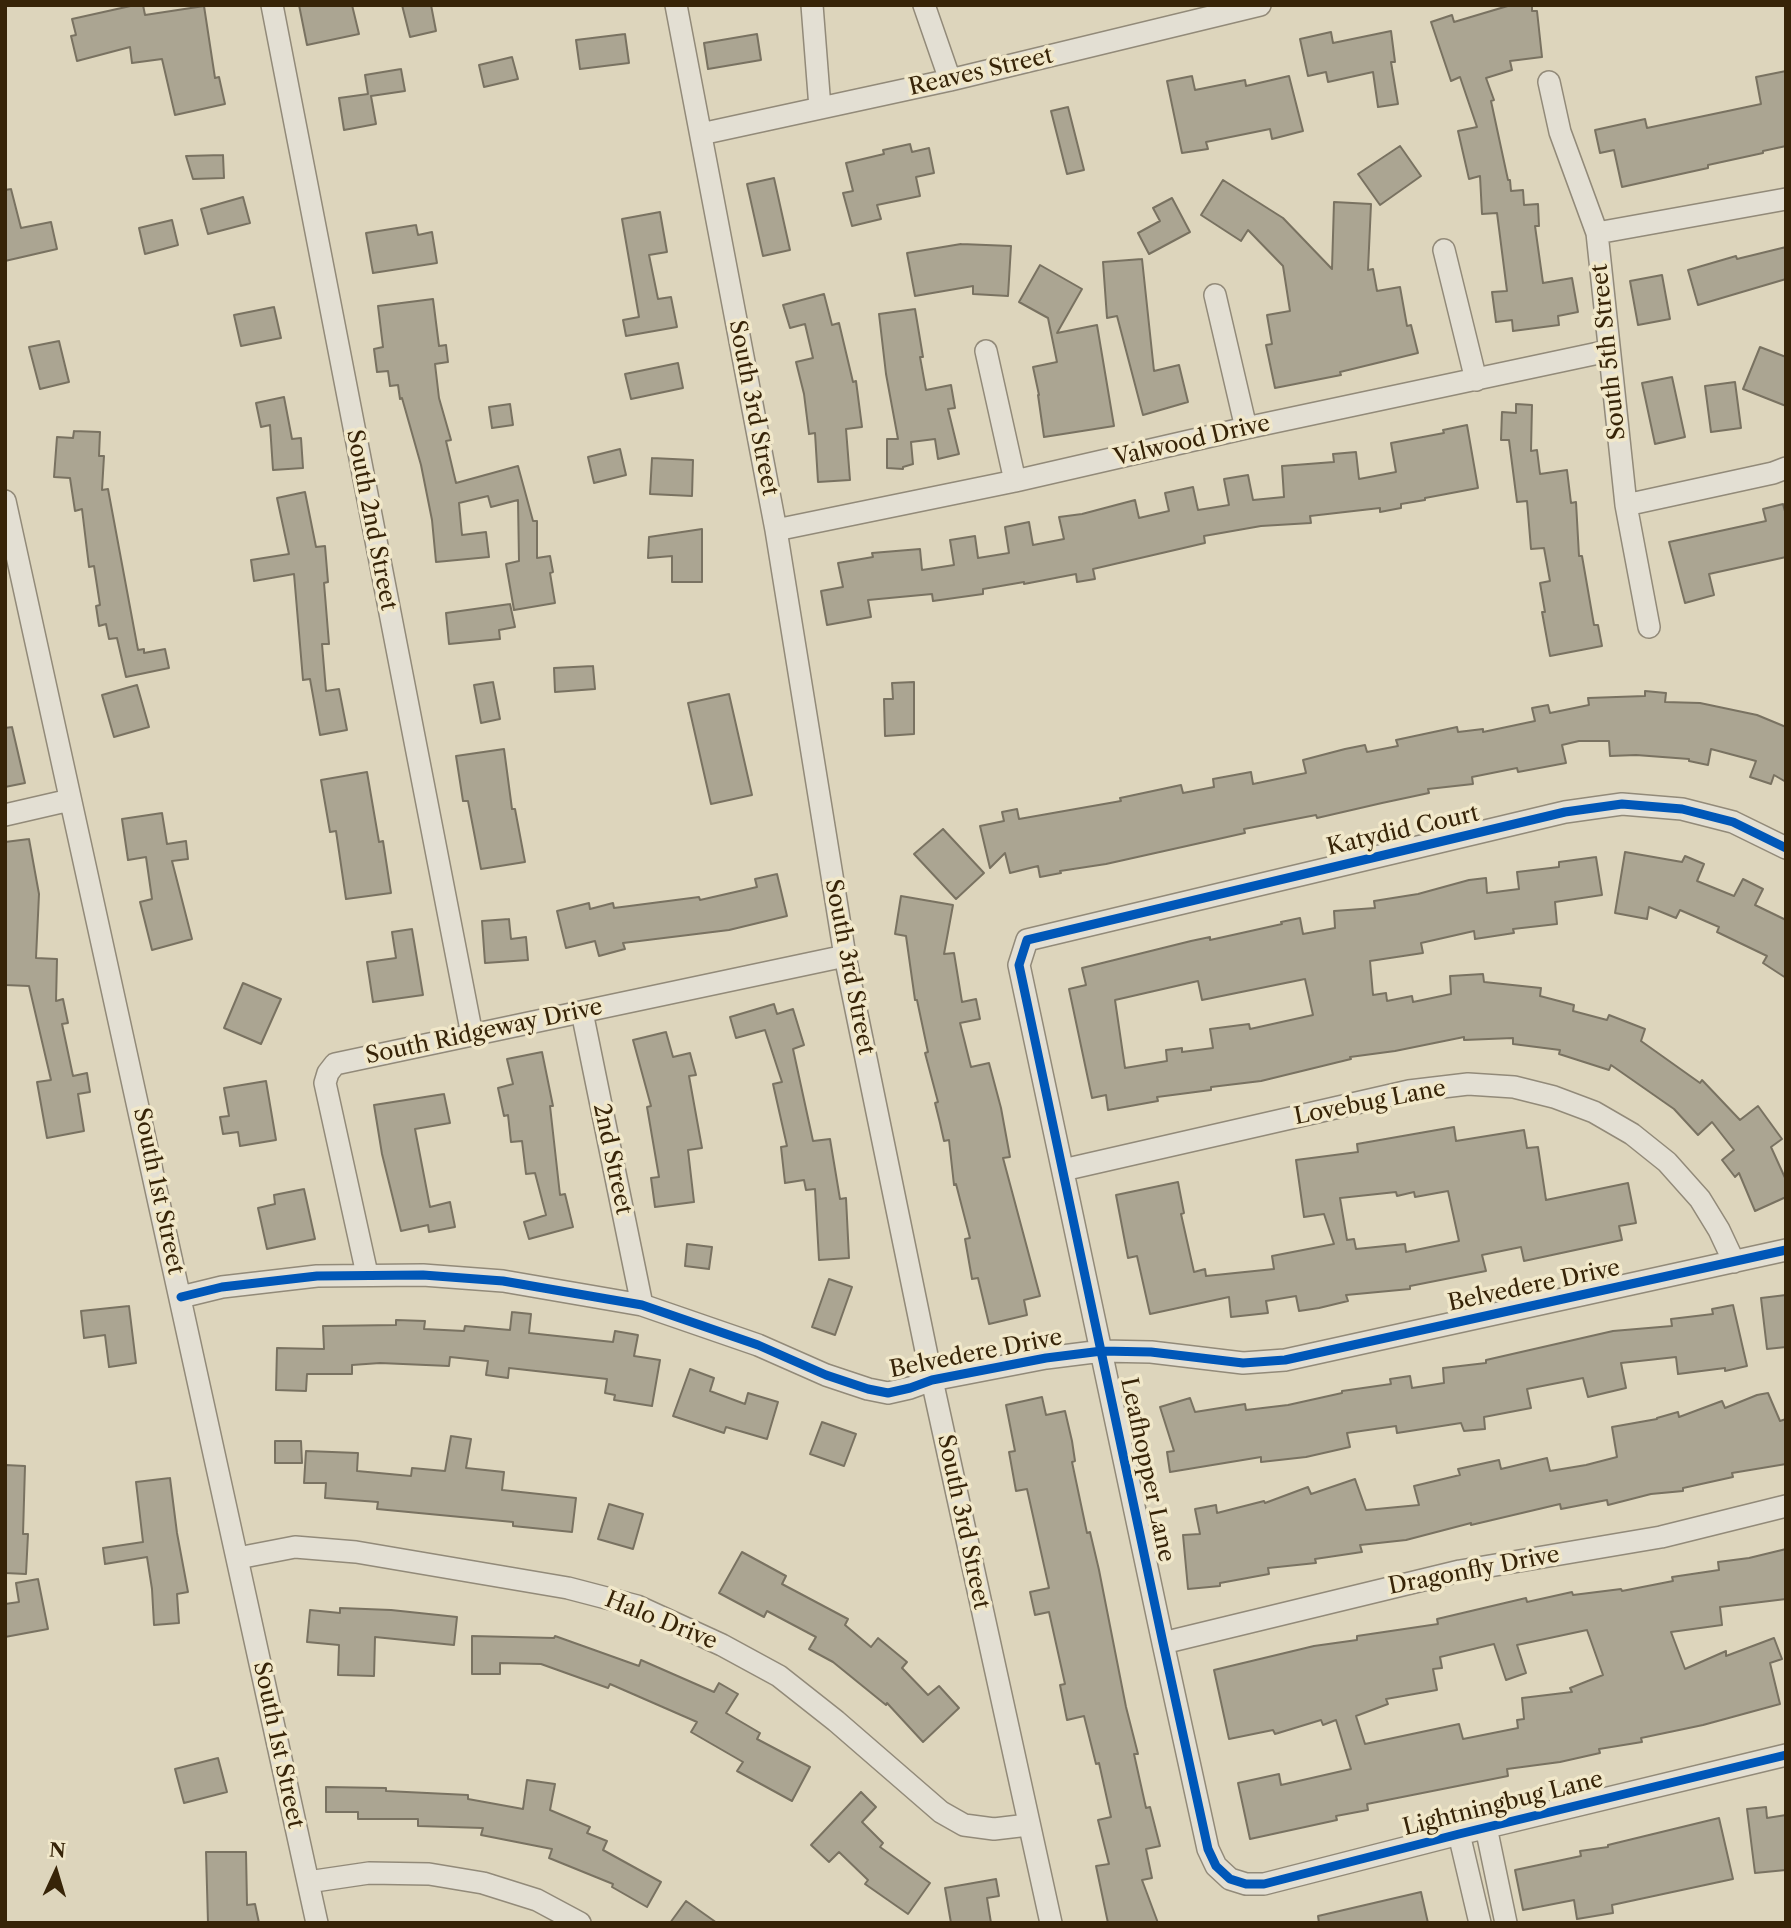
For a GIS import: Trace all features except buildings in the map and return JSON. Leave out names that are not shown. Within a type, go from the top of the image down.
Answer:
[{"type":"street","name":"South 2nd Street","points":[[272,5],[472,1035]]},
{"type":"street","name":"South 3rd Street","points":[[676,5],[776,530],[845,956],[932,1380],[1051,1923]]},
{"type":"street","points":[[812,5],[820,108]]},
{"type":"street","points":[[924,5],[950,80]]},
{"type":"street","name":"Reaves Street","points":[[701,134],[950,80],[1260,5]]},
{"type":"street","name":"South 5th Street","points":[[1549,82],[1560,132],[1597,233],[1626,505],[1649,627]]},
{"type":"street","points":[[1597,233],[1786,199]]},
{"type":"street","points":[[1444,250],[1476,380]]},
{"type":"street","points":[[1214,295],[1246,428]]},
{"type":"street","points":[[986,351],[1015,481]]},
{"type":"street","name":"Valwood Drive","points":[[776,530],[1015,481],[1246,428],[1608,351]]},
{"type":"street","points":[[1626,505],[1786,468]]},
{"type":"street","name":"South 1st Street","points":[[5,501],[317,1923]]},
{"type":"street","points":[[5,815],[70,800]]},
{"type":"street","name":"Katydid Court","points":[[1027,940],[1565,812],[1622,804],[1682,809],[1733,822],[1786,848]]},
{"type":"street","name":"Leafhopper Lane","points":[[1027,940],[1019,965],[1020,978],[1163,1643],[1208,1849],[1216,1866],[1230,1879]]},
{"type":"street","name":"South Ridgeway Drive","points":[[367,1274],[325,1083],[335,1064],[845,956]]},
{"type":"street","name":"2nd Street","points":[[582,1012],[642,1306]]},
{"type":"street","name":"Lovebug Lane","points":[[1063,1170],[1409,1091],[1468,1084],[1514,1087],[1555,1097],[1594,1112],[1632,1134],[1667,1162],[1700,1199],[1734,1262]]},
{"type":"street","name":"Belvedere Drive","points":[[181,1297],[278,1279],[367,1274],[503,1281],[573,1291],[642,1306],[758,1345],[826,1375],[868,1389],[888,1392],[932,1380],[1046,1358],[1102,1351],[1151,1352],[1243,1363],[1285,1360],[1786,1250]]},
{"type":"street","name":"Dragonfly Drive","points":[[1163,1643],[1460,1571],[1661,1537],[1786,1506]]},
{"type":"street","name":"Halo Drive","points":[[238,1558],[295,1547],[356,1552],[568,1588],[637,1606],[722,1645],[779,1676],[836,1720],[941,1812],[964,1825],[994,1829],[1028,1825]]},
{"type":"street","name":"Lightningbug Lane","points":[[1230,1879],[1245,1884],[1264,1884],[1786,1755]]},
{"type":"street","points":[[1486,1827],[1506,1923]]},
{"type":"street","points":[[1459,1834],[1480,1923]]},
{"type":"street","points":[[308,1882],[369,1874],[429,1874],[483,1883],[526,1897],[580,1923]]},
{"type":"cycle path","points":[[1786,848],[1733,822],[1682,809],[1622,804],[1565,812],[1027,940],[1019,965],[1208,1849],[1216,1866],[1230,1879],[1246,1884],[1264,1884],[1786,1755]]},
{"type":"cycle path","points":[[181,1297],[222,1287],[317,1276],[423,1275],[503,1281],[642,1305],[758,1345],[826,1375],[888,1393],[932,1380],[1046,1358],[1102,1351],[1151,1352],[1243,1363],[1285,1360],[1786,1250]]}]
